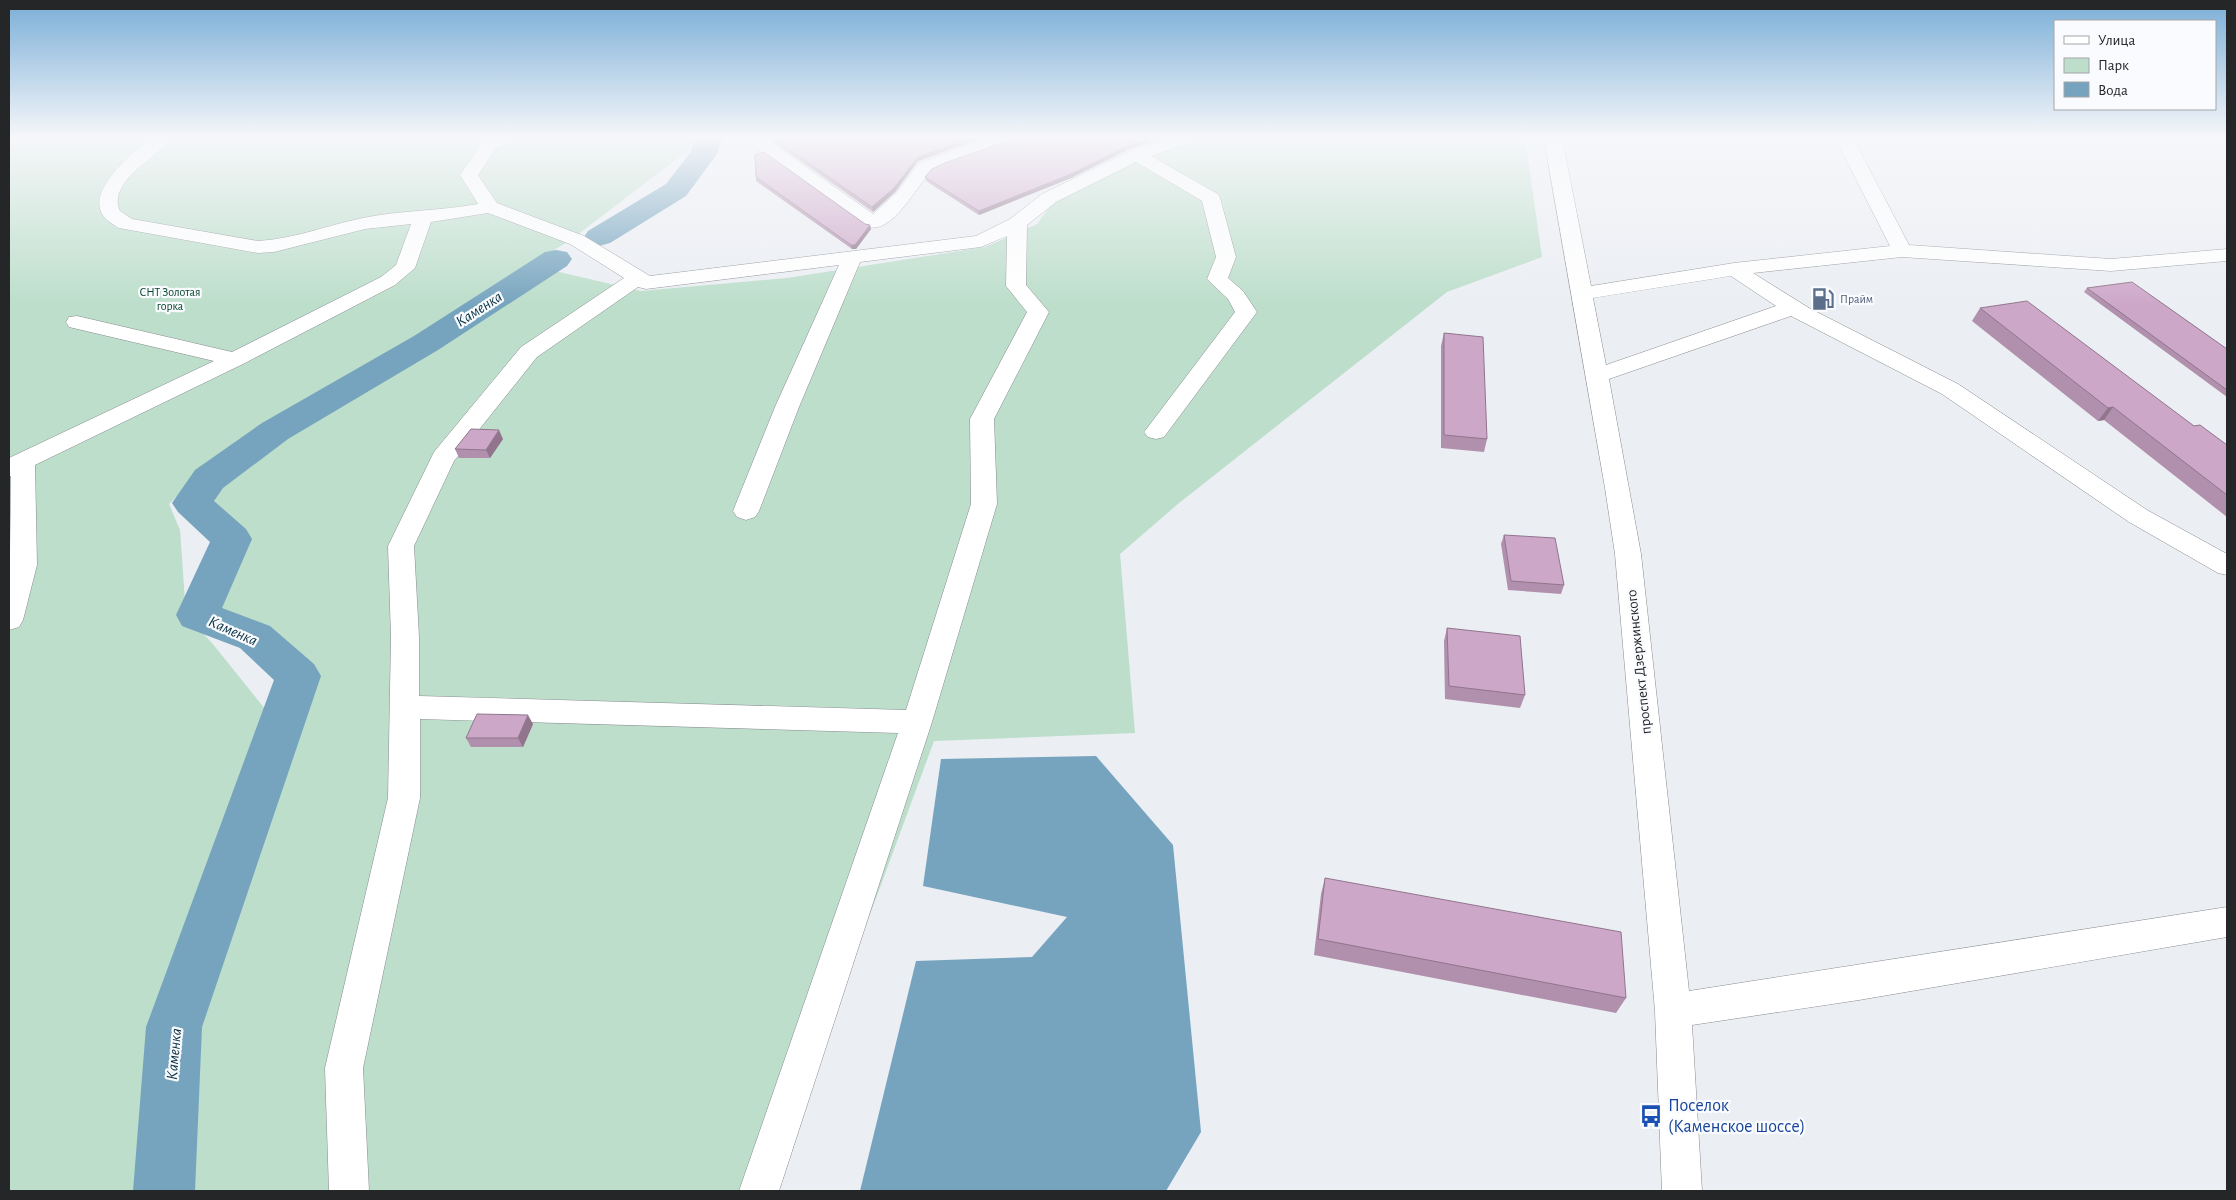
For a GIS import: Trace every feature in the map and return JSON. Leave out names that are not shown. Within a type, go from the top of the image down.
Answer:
[{"type":"street","points":[[110,194],[108,198],[109,208],[114,216],[126,224],[258,247],[274,246],[365,223],[423,218],[490,207],[577,240],[646,283],[981,241],[1017,223],[1049,198],[1057,194]]},
{"type":"street","points":[[481,194],[490,207]]},
{"type":"street","points":[[833,194],[874,223],[905,194]]},
{"type":"street","points":[[1156,432],[1246,312],[1236,295],[1218,279],[1226,257],[1210,198],[1203,194]]},
{"type":"street","name":"проспект Дзержинского","points":[[1563,194],[1628,554],[1673,1011],[1682,1191]]},
{"type":"street","points":[[1873,194],[1902,251]]},
{"type":"street","points":[[9,620],[24,564],[16,465],[360,297],[405,268],[423,218]]},
{"type":"street","points":[[759,1191],[917,722],[984,504],[982,419],[1038,312],[1016,286],[1017,223]]},
{"type":"street","points":[[1581,294],[1734,269],[1902,251],[2111,265],[2227,255]]},
{"type":"street","points":[[746,511],[787,407],[852,258]]},
{"type":"street","points":[[1734,269],[1792,307],[1950,390],[2138,516],[2227,566]]},
{"type":"street","points":[[349,1191],[344,1068],[404,798],[405,707],[401,546],[443,458],[530,352],[639,277]]},
{"type":"street","points":[[1597,376],[1770,317],[1792,307]]},
{"type":"street","points":[[77,322],[235,359]]},
{"type":"street","points":[[405,707],[917,722]]},
{"type":"street","points":[[1673,1011],[1859,983],[2227,922]]},
{"type":"green space","name":"СНТ Золотая горка","points":[[9,194],[631,194],[572,239],[208,465],[169,504],[180,530],[186,616],[212,643],[265,709],[157,1025],[137,1191],[9,1191]]},
{"type":"green space","points":[[1070,194],[1533,194],[1542,257],[1447,292],[1179,503],[1120,554],[1135,733],[934,741],[768,1191],[183,1191],[190,1020],[258,835],[310,675],[266,627],[211,608],[243,531],[203,500],[222,477],[288,431],[432,347],[555,271],[641,291],[787,278],[985,247],[1037,224],[1053,202]]},
{"type":"water","points":[[1096,756],[1173,845],[1201,1132],[1166,1191],[860,1191],[916,961],[1032,957],[1067,917],[923,886],[941,759]]},
{"type":"building","points":[[780,194],[823,194],[865,224],[870,225],[855,245],[851,245]]},
{"type":"building","points":[[853,194],[887,194],[872,207]]},
{"type":"building","points":[[952,194],[1021,194],[979,211]]},
{"type":"building","points":[[2132,282],[2227,349],[2227,390],[2087,288]]},
{"type":"building","points":[[2027,301],[2194,426],[2200,425],[2227,445],[2227,495],[2113,407],[2108,408],[1980,308]]},
{"type":"building","points":[[1444,333],[1483,337],[1487,439],[1444,435]]},
{"type":"building","points":[[471,429],[499,430],[486,450],[455,449]]},
{"type":"building","points":[[1504,535],[1555,538],[1564,585],[1511,581]]},
{"type":"building","points":[[1447,628],[1520,636],[1525,695],[1449,686]]},
{"type":"building","points":[[477,714],[528,715],[518,738],[466,738]]},
{"type":"building","points":[[1325,878],[1621,932],[1626,998],[1318,939]]},
{"type":"waterway","name":"Каменка","points":[[599,237],[669,194]]},
{"type":"waterway","name":"Каменка","points":[[164,1191],[174,1027],[298,676],[255,637],[197,615],[232,539],[192,503],[209,479],[275,431],[426,343],[556,259]]},
{"type":"place","name":"Прайм","points":[[1823,299]]},
{"type":"place","name":"Поселок (Каменское шоссе)","points":[[1651,1116]]}]
